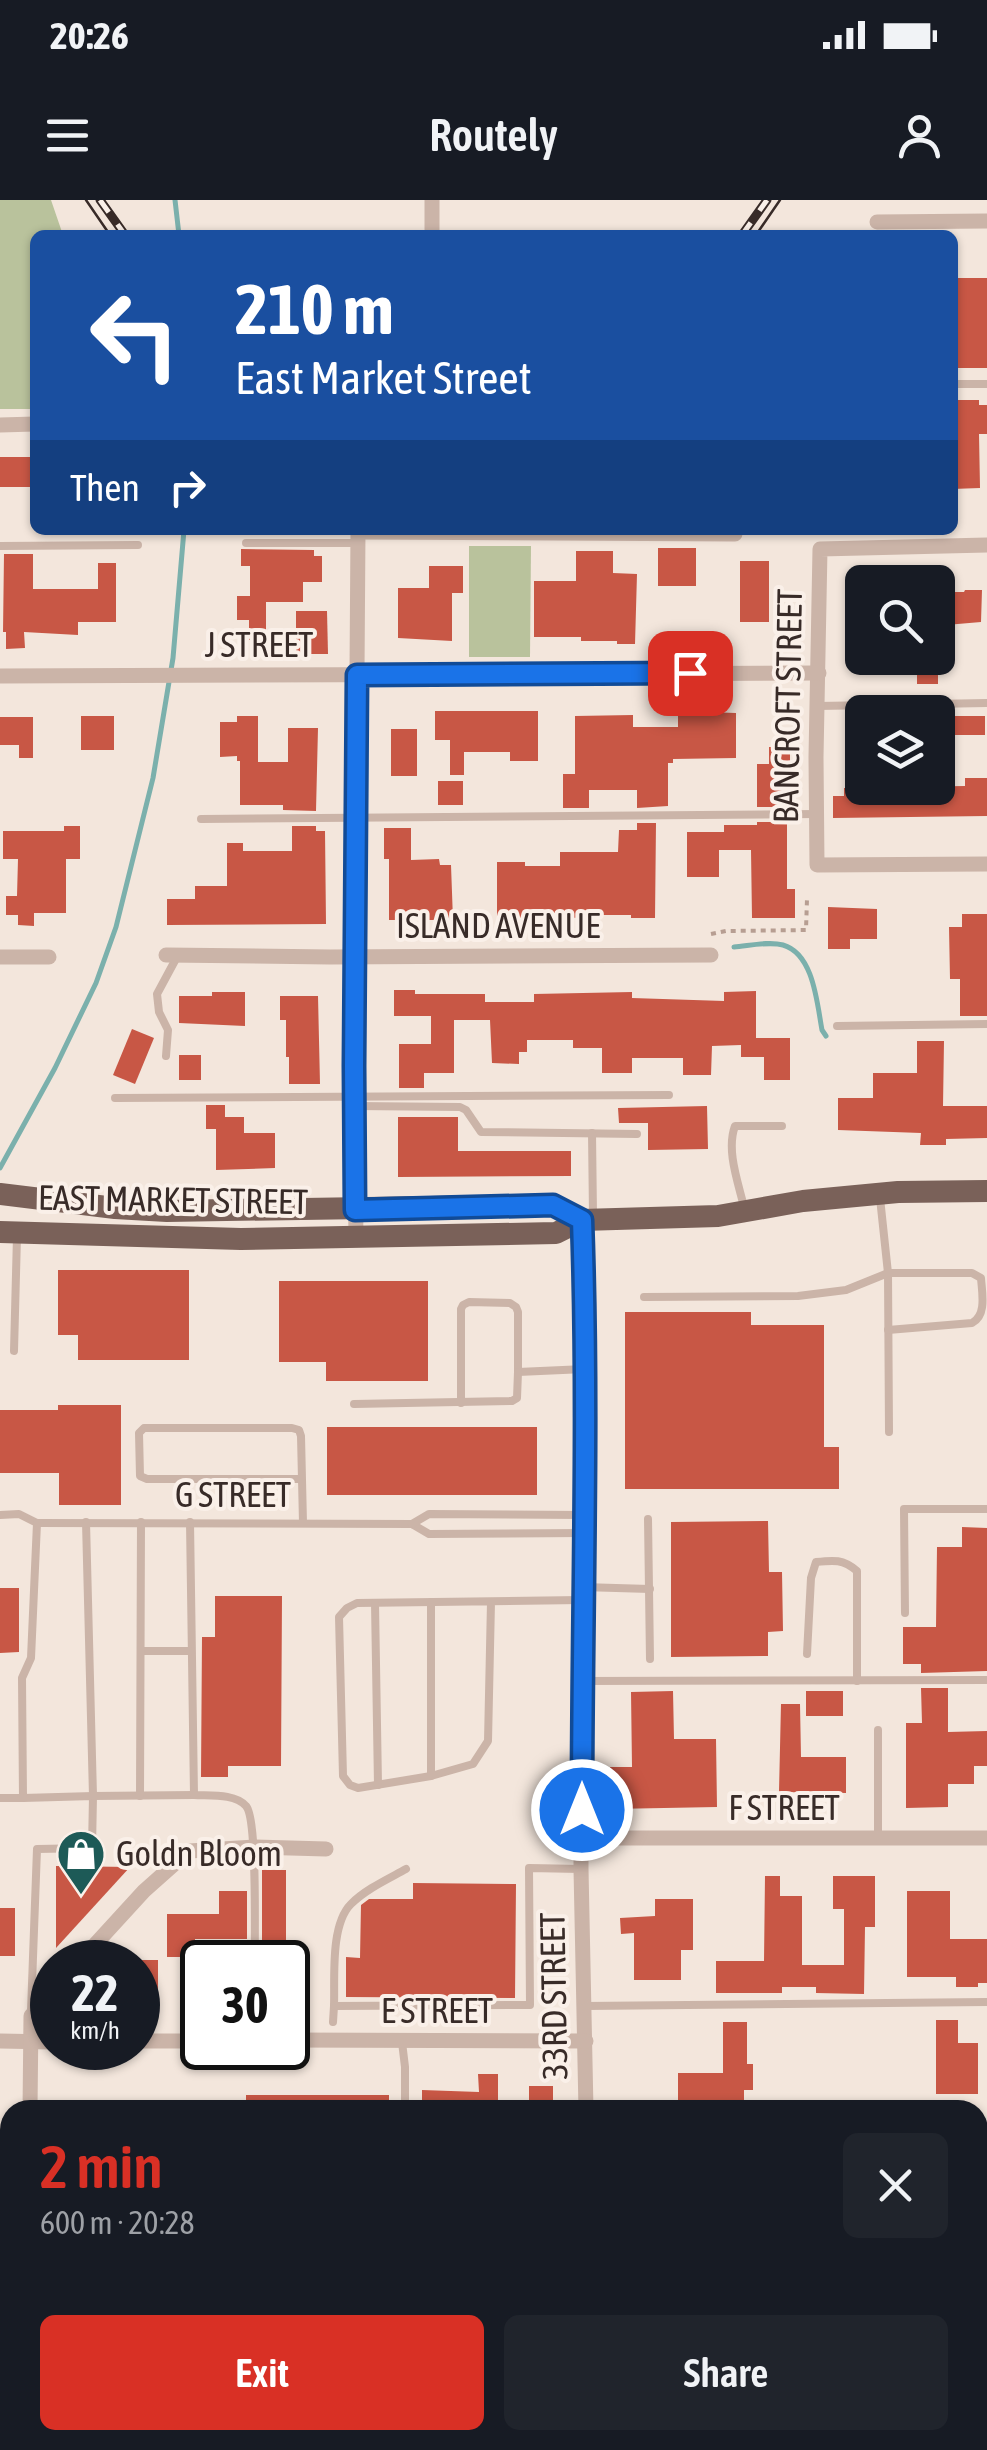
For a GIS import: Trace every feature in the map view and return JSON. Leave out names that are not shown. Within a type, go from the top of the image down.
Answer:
[{"type":"main road","name":"EAST MARKET STREET","points":[[8,1232],[241,1239],[556,1233],[588,1220],[718,1216],[803,1201],[880,1194],[987,1192]]},
{"type":"main road","name":"EAST MARKET STREET","points":[[9,1195],[167,1211],[553,1205],[588,1220]]},
{"type":"street","points":[[432,200],[432,230]]},
{"type":"street","points":[[877,222],[987,222]]},
{"type":"street","points":[[0,425],[30,424]]},
{"type":"street","points":[[356,1237],[358,535]]},
{"type":"street","name":"BANCROFT STREET","points":[[987,545],[820,549],[816,814],[817,864],[987,864]]},
{"type":"street","name":"J STREET","points":[[0,676],[819,673]]},
{"type":"street","name":"ISLAND AVENUE","points":[[172,955],[711,955]]},
{"type":"street","points":[[0,956],[49,956]]},
{"type":"street","name":"33RD STREET","points":[[586,2100],[582,1533],[588,1220]]},
{"type":"street","name":"F STREET","points":[[582,1838],[987,1838]]},
{"type":"street","points":[[99,1940],[144,1890],[190,1851],[255,1847],[326,1849]]},
{"type":"street","name":"E STREET","points":[[310,2040],[586,2041]]},
{"type":"street","points":[[0,2041],[30,2042]]},
{"type":"street","points":[[30,2100],[31,2070]]},
{"type":"lane","points":[[958,384],[987,384]]},
{"type":"lane","points":[[246,543],[358,535]]},
{"type":"lane","points":[[0,546],[138,545]]},
{"type":"lane","points":[[818,706],[987,704]]},
{"type":"lane","points":[[201,819],[816,814]]},
{"type":"lane","points":[[166,1056],[168,1030],[158,1012],[157,994],[172,955]]},
{"type":"lane","points":[[837,1026],[987,1024]]},
{"type":"lane","points":[[354,1102],[669,1095]]},
{"type":"lane","points":[[115,1098],[460,1107],[481,1132],[637,1134]]},
{"type":"lane","points":[[744,1211],[732,1153],[735,1126],[782,1126]]},
{"type":"lane","points":[[588,1220],[592,1133]]},
{"type":"lane","points":[[880,1194],[888,1273],[889,1432]]},
{"type":"lane","points":[[8,1232],[14,1351]]},
{"type":"lane","points":[[644,1297],[798,1296],[846,1290],[888,1273],[981,1278],[982,1313],[978,1320],[888,1330]]},
{"type":"lane","points":[[354,1404],[461,1403],[517,1398],[518,1312],[510,1303],[469,1302],[461,1309],[461,1403]]},
{"type":"lane","points":[[518,1372],[585,1369]]},
{"type":"lane","points":[[302,1478],[147,1479],[140,1476],[139,1432],[144,1428],[299,1430],[301,1436],[302,1478],[303,1523]]},
{"type":"lane","points":[[905,1614],[904,1509],[987,1509]]},
{"type":"lane","name":"G STREET","points":[[0,1515],[19,1514],[37,1523],[412,1524],[429,1534],[582,1533]]},
{"type":"lane","name":"G STREET","points":[[412,1524],[428,1514],[583,1516]]},
{"type":"lane","points":[[648,1519],[650,1659]]},
{"type":"lane","points":[[34,1940],[37,1849],[92,1848],[86,1522]]},
{"type":"lane","points":[[140,1796],[141,1522]]},
{"type":"lane","points":[[190,1522],[194,1795]]},
{"type":"lane","points":[[22,1798],[22,1678],[31,1658],[37,1523]]},
{"type":"lane","points":[[808,1654],[811,1578],[816,1562],[847,1562],[857,1570],[857,1680]]},
{"type":"lane","points":[[491,1602],[488,1741],[473,1764],[378,1785],[358,1788],[350,1784],[343,1776],[339,1617],[347,1608],[356,1603],[491,1602],[650,1589]]},
{"type":"lane","points":[[432,1602],[432,1776]]},
{"type":"lane","points":[[376,1603],[378,1785]]},
{"type":"lane","points":[[141,1651],[192,1651]]},
{"type":"lane","points":[[582,1680],[987,1680]]},
{"type":"lane","points":[[878,1730],[878,1838]]},
{"type":"lane","points":[[0,1798],[194,1795],[227,1797],[246,1804],[252,1814],[255,1847],[254,1940]]},
{"type":"lane","points":[[334,2006],[530,2005],[529,1868],[582,1868]]},
{"type":"lane","points":[[334,2022],[335,1950],[343,1914],[364,1894],[406,1869]]},
{"type":"lane","points":[[586,2006],[987,2002]]},
{"type":"lane","points":[[402,2042],[405,2100]]},
{"type":"path","points":[[711,934],[726,930],[806,930],[807,899]]},
{"type":"green space","points":[[0,200],[51,200],[61,230],[30,230],[30,409],[0,409]]},
{"type":"green space","points":[[469,546],[531,546],[530,657],[469,657]]},
{"type":"building","points":[[958,278],[987,278],[987,368],[958,368]]},
{"type":"building","points":[[958,400],[979,400],[979,405],[987,405],[987,434],[979,434],[980,488],[958,489]]},
{"type":"building","points":[[0,457],[30,457],[30,487],[0,487]]},
{"type":"building","points":[[658,548],[696,548],[696,586],[658,586]]},
{"type":"building","points":[[241,549],[314,550],[314,556],[322,556],[322,582],[303,582],[303,602],[266,602],[266,640],[249,640],[249,620],[237,620],[237,596],[250,596],[250,566],[241,566]]},
{"type":"building","points":[[576,551],[613,551],[613,573],[637,574],[635,644],[581,641],[581,637],[534,637],[534,581],[576,581]]},
{"type":"building","points":[[4,554],[33,554],[33,589],[98,589],[98,563],[116,563],[116,622],[78,622],[78,635],[24,632],[25,648],[6,649]]},
{"type":"building","points":[[740,561],[769,561],[769,622],[740,622]]},
{"type":"building","points":[[429,566],[463,566],[463,593],[452,593],[452,641],[398,638],[398,588],[429,588]]},
{"type":"building","points":[[982,590],[981,622],[955,624],[955,592]]},
{"type":"building","points":[[296,611],[327,611],[328,654],[296,654]]},
{"type":"building","points":[[917,675],[938,675],[938,684],[917,684]]},
{"type":"building","points":[[435,711],[538,711],[538,761],[510,761],[510,752],[464,752],[464,775],[450,775],[450,740],[435,740]]},
{"type":"building","points":[[678,711],[736,713],[736,758],[673,759],[673,763],[668,763],[668,806],[637,808],[637,790],[589,790],[589,808],[563,808],[563,774],[575,774],[575,716],[633,715],[633,727],[678,727]]},
{"type":"building","points":[[81,716],[114,716],[114,750],[81,750]]},
{"type":"building","points":[[237,716],[258,716],[258,762],[288,762],[288,728],[318,728],[316,811],[283,810],[283,805],[240,805],[240,761],[237,756],[220,757],[220,722],[237,722]]},
{"type":"building","points":[[955,716],[985,716],[985,735],[955,735]]},
{"type":"building","points":[[0,717],[33,717],[33,758],[19,758],[19,745],[0,745]]},
{"type":"building","points":[[391,729],[417,729],[417,776],[391,776]]},
{"type":"building","points":[[769,747],[790,747],[787,807],[757,807],[757,764],[769,764]]},
{"type":"building","points":[[965,778],[987,778],[987,816],[833,818],[833,796],[844,796],[844,788],[845,805],[955,805],[955,786],[965,786]]},
{"type":"building","points":[[438,781],[463,781],[463,805],[438,805]]},
{"type":"building","points":[[787,822],[787,889],[795,889],[795,918],[752,918],[751,850],[719,850],[719,877],[687,877],[687,832],[724,832],[724,825]]},
{"type":"building","points":[[637,823],[656,823],[655,918],[591,915],[497,920],[497,862],[560,866],[560,852],[618,852],[619,830],[637,830]]},
{"type":"building","points":[[64,826],[80,826],[80,859],[66,859],[66,913],[34,913],[34,926],[18,925],[18,915],[6,915],[6,896],[17,896],[18,859],[3,859],[3,831],[64,831]]},
{"type":"building","points":[[292,826],[316,826],[316,831],[325,831],[326,924],[167,925],[167,899],[195,899],[195,886],[227,886],[227,843],[243,843],[243,851],[292,851]]},
{"type":"building","points":[[384,828],[411,828],[411,860],[439,859],[440,865],[451,865],[453,920],[389,920],[389,859],[384,859]]},
{"type":"building","points":[[828,907],[877,909],[877,939],[850,939],[850,949],[828,949]]},
{"type":"building","points":[[962,914],[987,914],[987,1016],[960,1016],[960,979],[950,979],[949,927],[962,927]]},
{"type":"building","points":[[394,990],[415,990],[415,994],[485,994],[485,1002],[534,1002],[534,994],[632,992],[632,998],[724,1001],[724,992],[756,991],[756,1038],[790,1038],[790,1080],[764,1080],[764,1057],[741,1057],[741,1045],[712,1046],[711,1075],[683,1075],[683,1058],[632,1058],[632,1073],[602,1073],[602,1048],[573,1048],[573,1040],[527,1040],[527,1052],[519,1052],[519,1064],[492,1063],[490,1020],[454,1020],[454,1073],[424,1073],[424,1088],[399,1088],[399,1044],[431,1044],[431,1016],[394,1016]]},
{"type":"building","points":[[212,992],[245,992],[245,1026],[179,1023],[179,996],[212,996]]},
{"type":"building","points":[[280,996],[318,996],[320,1084],[289,1084],[286,1020],[280,1020]]},
{"type":"building","points":[[132,1029],[154,1038],[135,1084],[113,1075]]},
{"type":"building","points":[[917,1041],[944,1041],[943,1106],[987,1106],[987,1138],[946,1139],[946,1145],[920,1145],[921,1133],[838,1130],[838,1098],[873,1098],[873,1073],[917,1073]]},
{"type":"building","points":[[179,1055],[201,1055],[201,1080],[179,1080]]},
{"type":"building","points":[[206,1105],[225,1105],[225,1117],[244,1117],[244,1133],[275,1133],[275,1168],[216,1170],[216,1129],[206,1129]]},
{"type":"building","points":[[707,1106],[708,1149],[648,1150],[648,1123],[619,1123],[618,1108]]},
{"type":"building","points":[[398,1117],[458,1117],[458,1151],[571,1151],[571,1176],[398,1177]]},
{"type":"building","points":[[58,1270],[189,1270],[189,1360],[78,1360],[78,1335],[58,1335]]},
{"type":"building","points":[[279,1281],[428,1281],[428,1381],[326,1381],[326,1362],[279,1362]]},
{"type":"building","points":[[625,1312],[751,1312],[751,1325],[824,1325],[824,1447],[839,1447],[839,1489],[625,1489]]},
{"type":"building","points":[[58,1405],[121,1405],[121,1505],[59,1505],[59,1473],[0,1473],[0,1410],[58,1410]]},
{"type":"building","points":[[327,1427],[537,1427],[537,1495],[327,1495]]},
{"type":"building","points":[[768,1521],[769,1572],[782,1572],[783,1631],[768,1632],[768,1656],[671,1657],[671,1522]]},
{"type":"building","points":[[962,1527],[987,1528],[987,1671],[921,1673],[921,1664],[903,1664],[903,1627],[936,1627],[937,1547],[962,1547]]},
{"type":"building","points":[[0,1588],[19,1588],[19,1652],[0,1653]]},
{"type":"building","points":[[215,1596],[282,1596],[281,1766],[228,1766],[228,1777],[201,1777],[202,1637],[215,1637]]},
{"type":"building","points":[[921,1688],[948,1688],[948,1732],[987,1731],[987,1766],[974,1766],[974,1784],[948,1784],[948,1807],[906,1808],[906,1723],[922,1723]]},
{"type":"building","points":[[673,1691],[674,1739],[716,1739],[717,1807],[611,1809],[610,1767],[632,1767],[631,1692]]},
{"type":"building","points":[[806,1691],[843,1691],[843,1716],[806,1716]]},
{"type":"building","points":[[781,1704],[800,1704],[801,1757],[846,1757],[846,1793],[779,1792]]},
{"type":"building","points":[[56,1866],[130,1867],[63,1940],[56,1940]]},
{"type":"building","points":[[262,1870],[286,1870],[286,1940],[262,1940]]},
{"type":"building","points":[[765,1876],[780,1876],[780,1896],[802,1896],[802,1965],[844,1965],[844,1909],[833,1909],[833,1876],[875,1876],[875,1927],[865,1927],[864,1994],[816,1993],[816,1987],[782,1987],[782,1993],[716,1993],[716,1961],[764,1961]]},
{"type":"building","points":[[413,1883],[516,1884],[515,1998],[346,1997],[346,1957],[360,1958],[361,1905],[369,1899],[413,1899]]},
{"type":"building","points":[[219,1891],[247,1891],[247,1939],[180,1940],[180,1957],[167,1957],[167,1914],[219,1914]]},
{"type":"building","points":[[907,1891],[950,1891],[950,1939],[987,1939],[987,1983],[956,1987],[956,1977],[907,1977]]},
{"type":"building","points":[[655,1899],[693,1899],[693,1950],[681,1950],[681,1980],[634,1980],[634,1933],[621,1934],[620,1918],[655,1916]]},
{"type":"building","points":[[0,1908],[15,1908],[15,1956],[0,1956]]},
{"type":"building","points":[[936,2020],[958,2020],[958,2043],[978,2043],[978,2094],[936,2094]]},
{"type":"building","points":[[723,2022],[747,2022],[747,2064],[753,2064],[753,2090],[744,2090],[744,2100],[678,2100],[678,2073],[723,2073]]},
{"type":"building","points":[[478,2074],[498,2074],[498,2100],[422,2100],[422,2090],[479,2092]]},
{"type":"building","points":[[529,2086],[553,2086],[553,2100],[529,2100]]},
{"type":"building","points":[[246,2095],[389,2095],[389,2100],[246,2100]]},
{"type":"waterway","points":[[175,200],[178,230]]},
{"type":"waterway","points":[[0,1168],[96,983],[116,927],[153,778],[173,658],[184,535]]},
{"type":"waterway","points":[[734,947],[771,943],[793,950],[808,969],[826,1036]]},
{"type":"tram line","points":[[86,200],[107,230]]},
{"type":"tram line","points":[[759,230],[780,200]]},
{"type":"railway","points":[[100,200],[121,230]]},
{"type":"railway","points":[[746,230],[767,200]]},
{"type":"place","name":"Goldn Bloom","points":[[81,1896]]},
{"type":"route","points":[[582,1810],[586,1310],[582,1220],[553,1205],[355,1210],[357,675],[690,673]]}]
